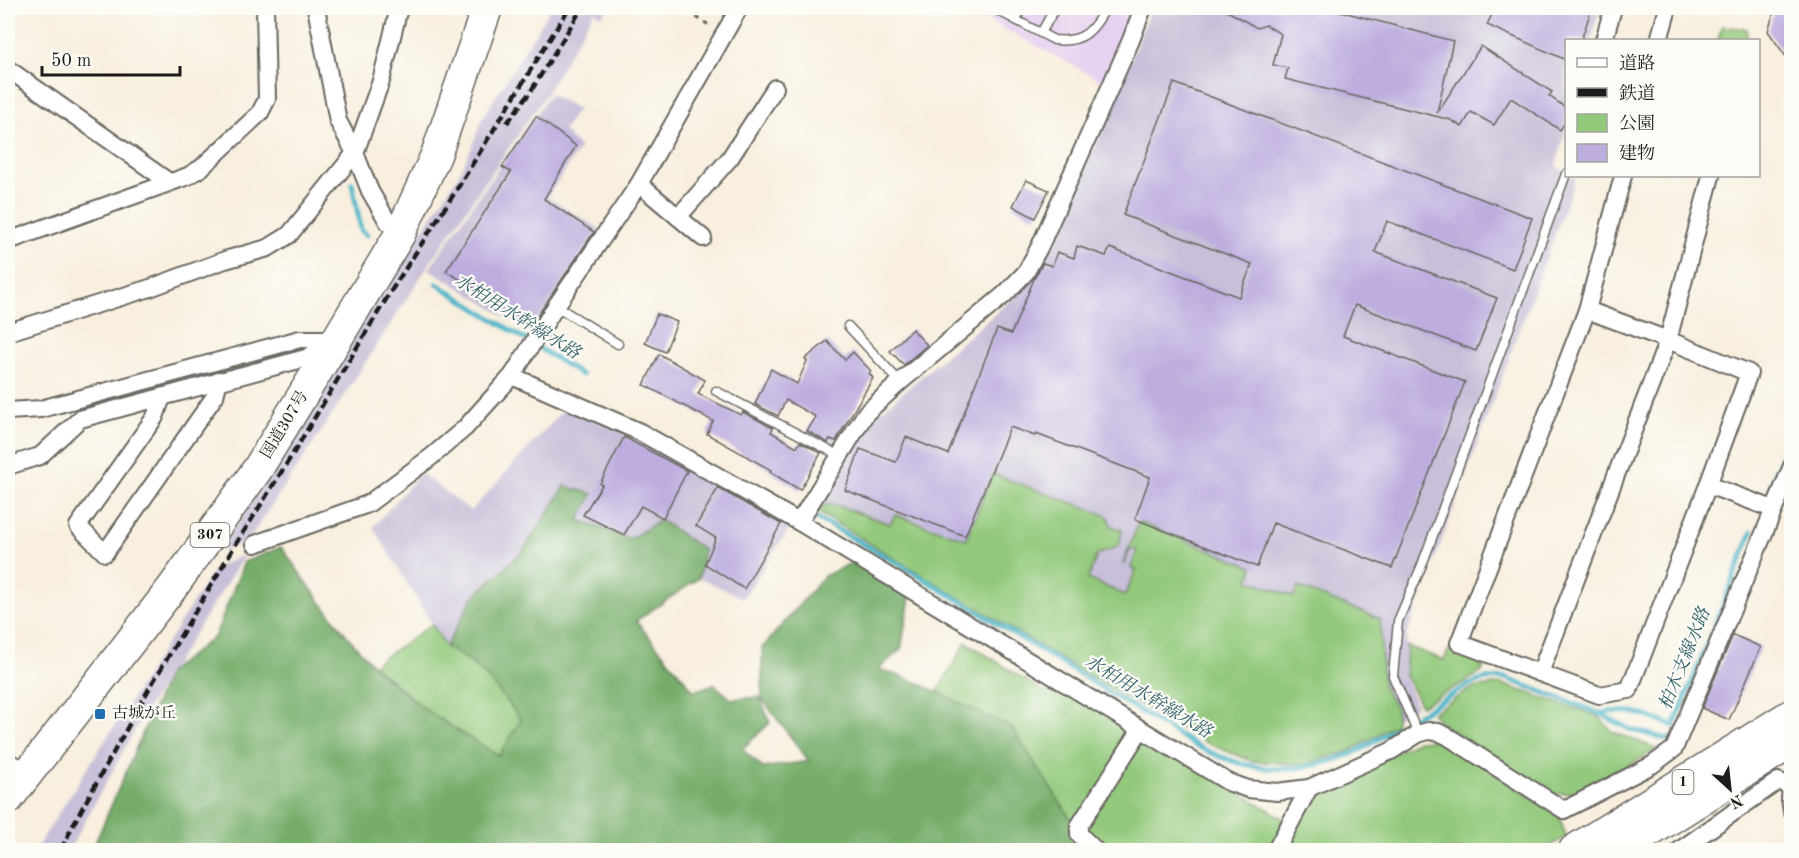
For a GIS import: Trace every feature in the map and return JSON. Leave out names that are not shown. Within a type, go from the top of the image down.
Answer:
[{"type":"highway","name":"国道307号","points":[[8,799],[17,769],[172,588],[257,470],[337,339],[400,234],[436,155],[487,8]]},
{"type":"highway","name":"1","points":[[1574,850],[1791,714]]},
{"type":"highway","name":"1","points":[[1621,850],[1791,742]]},
{"type":"street","points":[[8,241],[188,176],[201,168],[260,113],[267,99],[265,8]]},
{"type":"street","points":[[316,8],[338,121],[356,153],[370,191],[388,222],[400,234]]},
{"type":"street","points":[[8,332],[150,288],[225,260],[268,249],[289,235],[356,153],[381,81],[399,8]]},
{"type":"street","points":[[255,544],[368,504],[431,457],[465,428],[512,376],[556,306],[639,184],[739,8]]},
{"type":"street","points":[[798,522],[866,413],[900,381],[1005,294],[1026,272],[1040,246],[1143,8]]},
{"type":"street","points":[[1604,39],[1613,8]]},
{"type":"street","points":[[1659,39],[1668,8]]},
{"type":"street","points":[[8,69],[169,182]]},
{"type":"street","points":[[678,217],[730,158],[775,88]]},
{"type":"street","points":[[1587,310],[1749,373],[1629,690],[1599,695],[1459,644],[1587,310],[1623,177]]},
{"type":"street","points":[[1540,673],[1668,340],[1711,177]]},
{"type":"street","points":[[639,184],[703,238]]},
{"type":"street","points":[[8,411],[41,409],[300,339],[337,339]]},
{"type":"street","points":[[8,466],[40,456],[80,418],[306,358],[337,339]]},
{"type":"street","points":[[512,376],[640,432],[798,522],[1228,782],[1248,789],[1277,792],[1309,788],[1391,751],[1416,730],[1447,735],[1564,810],[1652,765],[1676,743],[1791,466]]},
{"type":"street","points":[[162,397],[155,417],[78,526],[105,553],[214,396],[219,380]]},
{"type":"street","points":[[1708,484],[1773,509]]},
{"type":"street","points":[[1095,850],[1079,834],[1079,826],[1141,729]]},
{"type":"street","points":[[1641,770],[1652,784]]},
{"type":"street","points":[[1680,828],[1687,848],[1778,781],[1791,787],[1791,812]]},
{"type":"street","points":[[1276,850],[1309,788]]},
{"type":"lane","points":[[993,8],[1054,40],[1065,41],[1084,36],[1092,29],[1106,8]]},
{"type":"lane","points":[[1016,20],[1021,8]]},
{"type":"lane","points":[[1041,33],[1055,8]]},
{"type":"lane","points":[[1416,730],[1393,676],[1398,621],[1426,554],[1565,177]]},
{"type":"lane","points":[[556,306],[618,344]]},
{"type":"lane","points":[[848,327],[900,381]]},
{"type":"lane","points":[[716,391],[840,456]]},
{"type":"path","points":[[681,8],[724,34]]},
{"type":"shaded area","points":[[551,8],[608,8],[602,16],[594,11],[546,94],[431,261],[247,542],[220,551],[279,460],[379,296],[458,176],[482,119]]},
{"type":"shaded area","points":[[970,8],[1133,8],[1102,81],[971,11]]},
{"type":"shaded area","points":[[1151,8],[1600,8],[1591,39],[1565,39],[1565,132],[1556,166],[1565,171],[1565,177],[1576,177],[1407,634],[1404,675],[1417,706],[1348,748],[1173,723],[821,506],[873,418],[1012,299],[1027,282],[1044,257],[1103,130]]},
{"type":"shaded area","points":[[550,94],[578,109],[563,130],[580,148],[547,197],[600,229],[534,334],[429,269]]},
{"type":"shaded area","points":[[566,407],[635,438],[792,525],[743,598],[699,578],[704,550],[630,539],[578,519],[566,486],[523,551],[472,598],[446,647],[373,527],[421,473],[471,511]]},
{"type":"shaded area","points":[[245,554],[142,717],[69,850],[35,850],[215,568]]},
{"type":"green space","points":[[1722,26],[1747,29],[1747,39],[1718,39]]},
{"type":"green space","points":[[993,474],[1108,516],[1111,526],[1122,530],[1119,546],[1097,555],[1088,579],[1125,595],[1136,570],[1131,568],[1137,551],[1131,548],[1123,563],[1139,522],[1253,567],[1249,580],[1294,597],[1298,587],[1380,619],[1383,687],[1396,708],[1396,724],[1350,751],[1303,765],[1252,761],[1211,745],[1081,671],[816,511],[830,503],[890,524],[895,515],[966,539]]},
{"type":"green space","points":[[565,486],[593,494],[579,520],[630,539],[660,520],[704,550],[699,578],[636,621],[694,691],[714,684],[731,699],[760,697],[770,723],[742,749],[763,768],[809,761],[762,699],[762,648],[824,576],[853,562],[910,598],[901,649],[879,669],[914,681],[1012,728],[1076,827],[1088,850],[92,850],[169,672],[215,636],[244,562],[281,547],[336,622],[386,678],[432,714],[499,756],[521,720],[479,670],[446,647],[472,598],[523,551]]},
{"type":"green space","points":[[432,624],[446,647],[466,657],[492,680],[522,720],[499,756],[431,714],[373,665]]},
{"type":"green space","points":[[966,642],[1044,692],[1054,683],[1135,732],[1077,826],[935,696]]},
{"type":"green space","points":[[1407,646],[1444,660],[1449,649],[1481,661],[1480,666],[1484,667],[1481,673],[1421,706],[1405,675]]},
{"type":"green space","points":[[1501,684],[1598,716],[1613,732],[1658,749],[1583,792],[1551,794],[1444,726],[1432,713],[1472,688]]},
{"type":"green space","points":[[1141,735],[1283,818],[1283,828],[1272,850],[1098,850],[1082,827]]},
{"type":"green space","points":[[1445,739],[1560,817],[1566,837],[1543,850],[1282,850],[1305,803],[1321,790],[1418,741]]},
{"type":"building","points":[[1222,8],[1328,8],[1453,41],[1437,113],[1481,46],[1552,92],[1549,96],[1565,107],[1565,122],[1560,130],[1511,98],[1494,125],[1471,112],[1462,127],[1451,120],[1285,79],[1288,68],[1273,65],[1281,34],[1266,25],[1257,28]]},
{"type":"building","points":[[1495,8],[1592,8],[1581,39],[1565,39],[1565,60],[1487,25]]},
{"type":"building","points":[[1775,8],[1791,8],[1791,64],[1768,31]]},
{"type":"building","points":[[1174,83],[1532,218],[1513,269],[1387,221],[1375,252],[1497,298],[1476,351],[1355,305],[1343,336],[1465,382],[1392,568],[1273,523],[1257,567],[1135,519],[1150,477],[1036,434],[1035,436],[1010,427],[965,536],[845,490],[860,449],[896,462],[906,437],[948,454],[997,329],[1011,334],[1034,279],[1043,263],[1052,266],[1057,252],[1074,258],[1077,246],[1106,256],[1110,248],[1239,297],[1252,264],[1123,215]]},
{"type":"building","points":[[536,116],[576,146],[544,199],[594,232],[532,324],[446,271],[511,172],[502,167]]},
{"type":"building","points":[[1026,180],[1049,190],[1035,218],[1013,206]]},
{"type":"building","points":[[657,314],[677,322],[665,352],[645,343]]},
{"type":"building","points":[[912,329],[927,345],[904,365],[890,351]]},
{"type":"building","points":[[827,341],[845,360],[853,352],[871,371],[869,373],[873,378],[836,441],[830,439],[828,443],[807,431],[816,417],[786,400],[778,416],[755,404],[771,369],[797,384],[807,361],[805,359]]},
{"type":"building","points":[[659,354],[705,380],[698,394],[741,415],[743,412],[773,428],[771,432],[797,447],[800,442],[821,453],[800,490],[770,472],[771,470],[707,434],[713,421],[644,385]]},
{"type":"building","points":[[624,437],[687,471],[663,518],[641,506],[624,535],[583,515],[602,485],[600,484]]},
{"type":"building","points":[[718,488],[781,524],[744,589],[705,564],[716,538],[696,526]]},
{"type":"building","points":[[1733,635],[1761,647],[1729,720],[1702,708]]},
{"type":"waterway","points":[[352,183],[361,230],[367,235]]},
{"type":"waterway","name":"水柏用水幹線水路","points":[[437,284],[582,375]]},
{"type":"waterway","name":"柏木支線水路","points":[[1770,487],[1792,432]]},
{"type":"waterway","name":"水柏用水幹線水路","points":[[817,518],[921,577],[1195,745],[1236,762],[1276,769],[1316,765],[1337,759],[1358,751],[1468,685],[1485,679],[1505,678],[1599,713],[1629,729],[1674,741]]},
{"type":"waterway","name":"柏木支線水路","points":[[1601,713],[1630,712],[1674,726],[1752,532]]},
{"type":"railway","points":[[61,850],[150,687],[231,552],[391,291],[569,8]]},
{"type":"railway","points":[[507,123],[531,91],[582,8]]},
{"type":"place","name":"古城が丘","points":[[100,714]]}]
